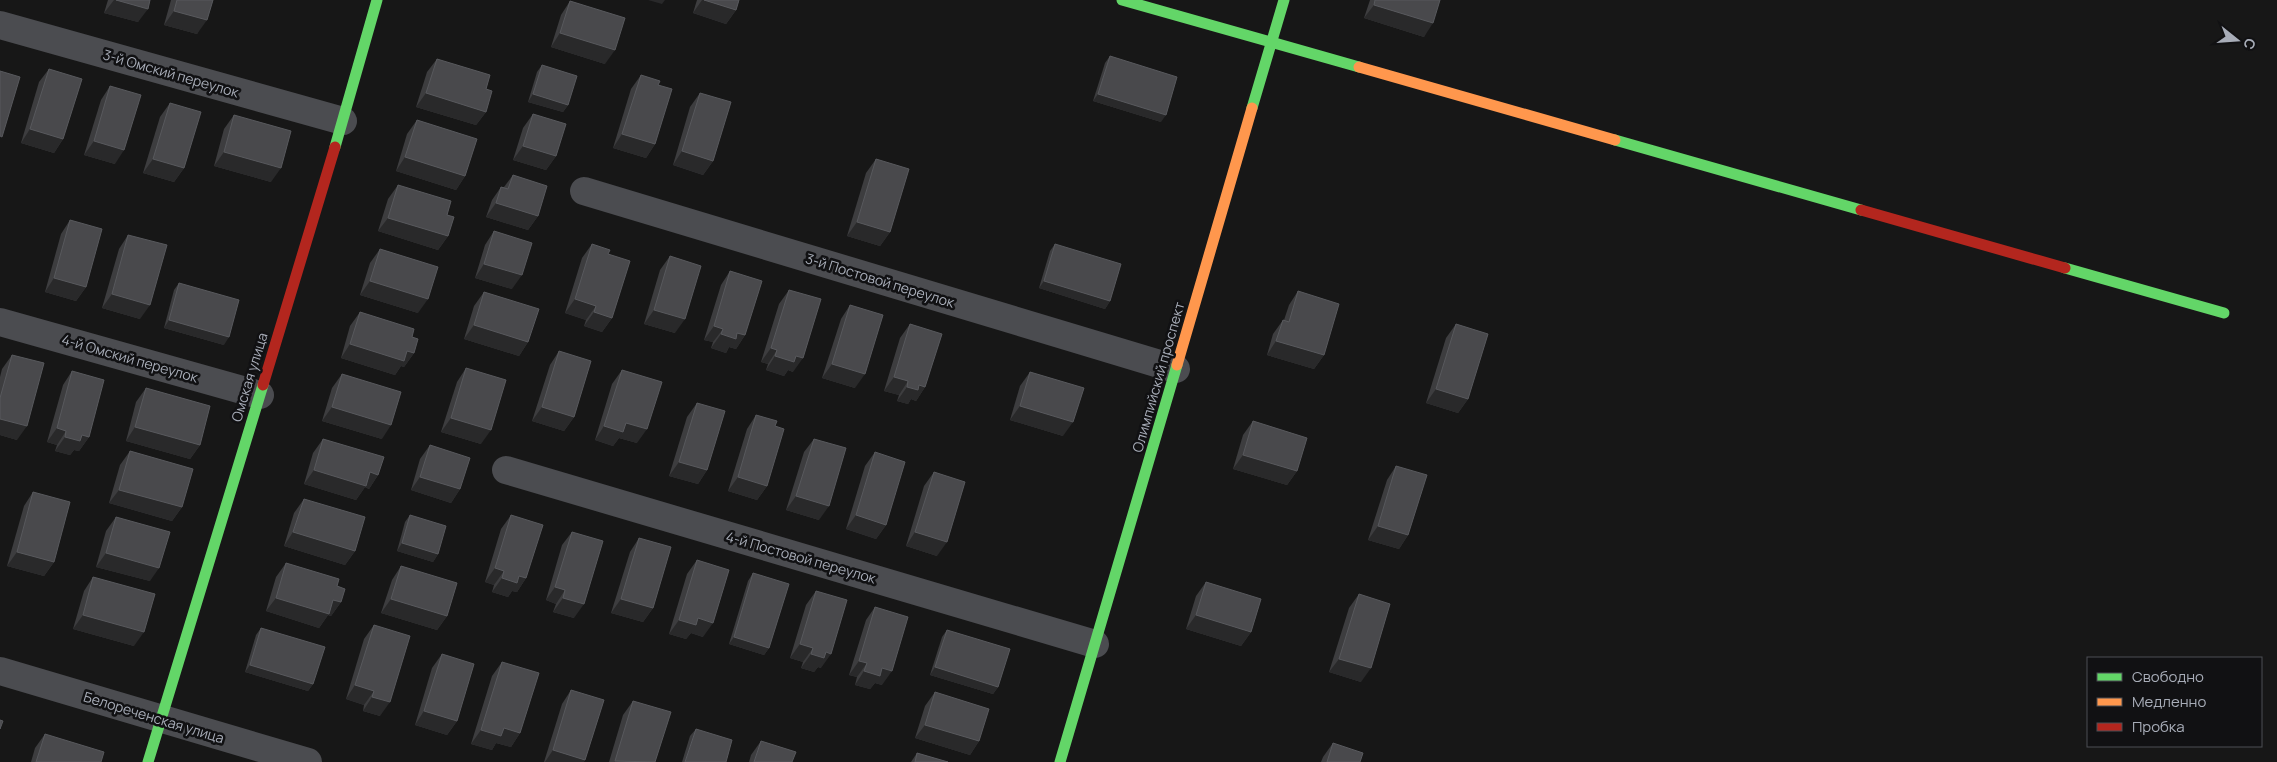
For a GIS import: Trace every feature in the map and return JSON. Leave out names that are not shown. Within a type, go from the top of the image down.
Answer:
[{"type":"street","name":"Омская улица","points":[[148,762],[343,121],[377,0]]},
{"type":"street","points":[[1122,0],[2224,314]]},
{"type":"street","name":"Олимпийский проспект","points":[[1060,762],[1284,0]]},
{"type":"street","name":"3-й Омский переулок","points":[[0,25],[343,121]]},
{"type":"street","name":"3-й Постовой переулок","points":[[584,191],[1176,369]]},
{"type":"street","name":"4-й Омский переулок","points":[[0,322],[260,395]]},
{"type":"street","name":"4-й Постовой переулок","points":[[506,470],[1095,644]]},
{"type":"street","name":"Белореченская улица","points":[[0,671],[160,720],[308,762]]},
{"type":"building","points":[[116,0],[150,0],[148,9]]},
{"type":"building","points":[[177,0],[213,0],[207,20],[174,11]]},
{"type":"building","points":[[704,0],[739,0],[736,10]]},
{"type":"building","points":[[1375,0],[1440,0],[1433,23],[1374,5]]},
{"type":"building","points":[[570,1],[625,18],[615,50],[560,33]]},
{"type":"building","points":[[1110,56],[1177,77],[1166,115],[1098,94]]},
{"type":"building","points":[[437,59],[490,75],[486,89],[492,91],[486,112],[426,93]]},
{"type":"building","points":[[542,65],[577,76],[568,105],[533,94]]},
{"type":"building","points":[[49,69],[82,79],[63,139],[30,129]]},
{"type":"building","points":[[0,71],[20,77],[2,137],[0,136]]},
{"type":"building","points":[[641,75],[660,81],[658,85],[672,89],[655,144],[622,134]]},
{"type":"building","points":[[110,86],[141,95],[124,150],[94,141]]},
{"type":"building","points":[[700,93],[731,102],[713,161],[682,151]]},
{"type":"building","points":[[170,103],[201,112],[184,168],[153,159]]},
{"type":"building","points":[[533,114],[566,124],[556,156],[523,146]]},
{"type":"building","points":[[234,115],[291,131],[281,168],[224,152]]},
{"type":"building","points":[[417,120],[477,139],[465,176],[405,157]]},
{"type":"building","points":[[876,159],[909,169],[890,232],[857,222]]},
{"type":"building","points":[[513,175],[547,186],[538,216],[496,203],[501,187],[508,189]]},
{"type":"building","points":[[398,185],[451,201],[447,215],[454,217],[448,236],[388,218]]},
{"type":"building","points":[[70,220],[102,229],[86,287],[54,278]]},
{"type":"building","points":[[494,231],[532,243],[522,275],[484,264]]},
{"type":"building","points":[[128,235],[167,245],[150,305],[112,294]]},
{"type":"building","points":[[592,244],[610,250],[608,254],[630,261],[612,318],[594,312],[596,306],[575,299]]},
{"type":"building","points":[[1055,244],[1121,264],[1110,301],[1044,281]]},
{"type":"building","points":[[380,249],[438,267],[428,299],[370,281]]},
{"type":"building","points":[[670,256],[701,266],[685,319],[654,310]]},
{"type":"building","points":[[730,271],[762,281],[745,335],[737,333],[736,339],[721,334],[723,329],[714,326]]},
{"type":"building","points":[[179,283],[239,300],[229,337],[169,320]]},
{"type":"building","points":[[789,290],[821,299],[803,358],[796,356],[794,362],[775,356],[777,350],[771,348]]},
{"type":"building","points":[[1298,291],[1339,304],[1324,355],[1276,341],[1283,320],[1289,322]]},
{"type":"building","points":[[484,292],[539,309],[528,342],[474,325]]},
{"type":"building","points":[[850,305],[883,315],[865,374],[832,364]]},
{"type":"building","points":[[360,312],[414,329],[412,337],[418,339],[414,353],[407,351],[404,361],[350,344]]},
{"type":"building","points":[[910,324],[942,334],[925,387],[919,385],[918,390],[907,387],[908,381],[894,377]]},
{"type":"building","points":[[1456,324],[1488,334],[1468,399],[1436,389]]},
{"type":"building","points":[[559,351],[591,361],[574,417],[542,407]]},
{"type":"building","points":[[12,355],[44,363],[27,426],[0,419],[0,398]]},
{"type":"building","points":[[466,368],[506,380],[491,430],[451,418]]},
{"type":"building","points":[[622,370],[662,382],[647,429],[626,423],[623,432],[604,426]]},
{"type":"building","points":[[72,371],[104,380],[89,437],[82,435],[80,441],[65,437],[66,431],[57,428]]},
{"type":"building","points":[[1030,372],[1084,388],[1073,422],[1020,406]]},
{"type":"building","points":[[342,374],[401,392],[391,425],[332,407]]},
{"type":"building","points":[[146,388],[210,406],[200,445],[135,427]]},
{"type":"building","points":[[697,403],[725,411],[707,470],[679,462]]},
{"type":"building","points":[[756,415],[777,421],[775,426],[784,429],[767,486],[738,477]]},
{"type":"building","points":[[1253,421],[1307,438],[1297,471],[1243,455]]},
{"type":"building","points":[[323,439],[384,457],[378,475],[370,472],[366,486],[314,470]]},
{"type":"building","points":[[814,439],[846,448],[829,506],[796,496]]},
{"type":"building","points":[[430,445],[470,458],[460,489],[420,477]]},
{"type":"building","points":[[130,451],[193,469],[182,507],[119,490]]},
{"type":"building","points":[[875,452],[905,462],[886,525],[856,515]]},
{"type":"building","points":[[1396,466],[1427,475],[1408,535],[1378,526]]},
{"type":"building","points":[[934,472],[965,482],[947,542],[915,532]]},
{"type":"building","points":[[33,492],[70,502],[54,562],[17,552]]},
{"type":"building","points":[[304,499],[365,517],[355,551],[293,532]]},
{"type":"building","points":[[410,515],[446,526],[438,554],[402,543]]},
{"type":"building","points":[[511,515],[543,525],[526,578],[519,576],[517,583],[502,578],[504,571],[495,568]]},
{"type":"building","points":[[116,517],[170,532],[159,568],[106,553]]},
{"type":"building","points":[[572,532],[603,541],[584,604],[563,598],[565,590],[555,587]]},
{"type":"building","points":[[639,538],[671,547],[653,608],[621,599]]},
{"type":"building","points":[[697,560],[729,570],[713,623],[698,618],[696,625],[679,620]]},
{"type":"building","points":[[286,563],[339,579],[337,586],[345,589],[341,602],[333,600],[329,614],[276,598]]},
{"type":"building","points":[[401,566],[457,583],[447,616],[391,599]]},
{"type":"building","points":[[753,573],[789,584],[769,648],[734,637]]},
{"type":"building","points":[[93,577],[155,594],[144,632],[83,615]]},
{"type":"building","points":[[1206,582],[1261,599],[1251,632],[1196,615]]},
{"type":"building","points":[[816,591],[847,600],[831,654],[826,652],[824,658],[811,654],[813,648],[800,644]]},
{"type":"building","points":[[1359,594],[1390,604],[1371,668],[1339,659]]},
{"type":"building","points":[[875,607],[908,617],[892,671],[882,668],[880,676],[864,671],[867,663],[859,661]]},
{"type":"building","points":[[374,625],[410,636],[390,702],[372,697],[374,691],[355,685]]},
{"type":"building","points":[[261,628],[325,647],[313,684],[250,665]]},
{"type":"building","points":[[947,630],[1010,649],[998,687],[935,667]]},
{"type":"building","points":[[442,654],[474,664],[457,721],[424,711]]},
{"type":"building","points":[[502,662],[539,673],[520,733],[504,728],[501,736],[481,730]]},
{"type":"building","points":[[571,690],[604,700],[585,760],[553,750]]},
{"type":"building","points":[[935,692],[989,709],[979,741],[925,725]]},
{"type":"building","points":[[633,701],[671,712],[655,762],[615,761]]},
{"type":"building","points":[[696,729],[732,740],[726,762],[685,762]]},
{"type":"building","points":[[45,734],[104,752],[101,762],[36,762]]},
{"type":"building","points":[[761,741],[796,752],[792,762],[754,762]]},
{"type":"building","points":[[1333,743],[1363,753],[1360,762],[1327,762]]},
{"type":"building","points":[[917,753],[948,762],[915,762]]},
{"type":"traffic: fast","points":[[335,147],[377,0]]},
{"type":"traffic: fast","points":[[1122,0],[1359,67]]},
{"type":"traffic: fast","points":[[1252,108],[1284,0]]},
{"type":"traffic: fast","points":[[1615,140],[1861,210]]},
{"type":"traffic: fast","points":[[2065,268],[2224,313]]},
{"type":"traffic: fast","points":[[1060,762],[1177,365]]},
{"type":"traffic: fast","points":[[148,762],[263,385]]},
{"type":"traffic: slow","points":[[1359,67],[1615,140]]},
{"type":"traffic: slow","points":[[1177,365],[1252,108]]},
{"type":"traffic: jam","points":[[263,385],[335,147]]},
{"type":"traffic: jam","points":[[1861,210],[2065,268]]}]
